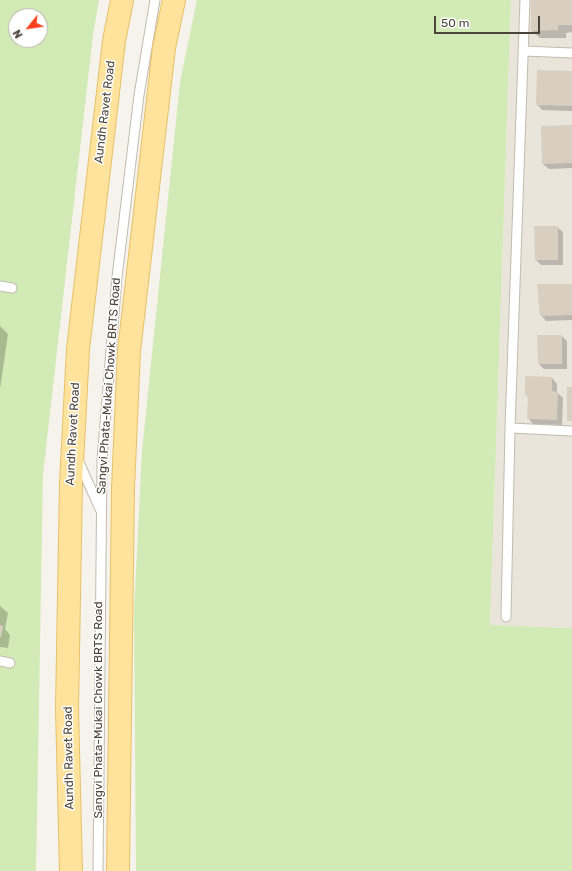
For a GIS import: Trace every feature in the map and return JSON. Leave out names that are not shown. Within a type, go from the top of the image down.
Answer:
[{"type":"main road","name":"Aundh Ravet Road","points":[[71,871],[67,708],[72,448],[78,349],[84,287],[114,40],[122,0]]},
{"type":"main road","points":[[118,871],[123,496],[129,352],[164,48],[174,0]]},
{"type":"lane","name":"Sangvi Phata-Mukai Chowk BRTS Road","points":[[98,871],[102,460],[117,277],[139,95],[155,0]]},
{"type":"lane","points":[[506,617],[510,428],[525,0]]},
{"type":"lane","points":[[524,51],[572,53]]},
{"type":"lane","points":[[0,286],[12,288]]},
{"type":"lane","points":[[510,428],[572,431]]},
{"type":"lane","points":[[72,448],[101,512]]},
{"type":"lane","points":[[0,661],[10,663]]},
{"type":"shaded area","points":[[511,0],[572,0],[572,628],[490,625]]},
{"type":"green space","points":[[0,0],[99,0],[93,35],[43,474],[36,871],[0,871]]},
{"type":"green space","points":[[197,0],[511,0],[490,625],[572,628],[572,871],[136,871],[134,611],[142,451],[180,82]]},
{"type":"building","points":[[531,0],[572,0],[572,25],[558,25],[558,30],[531,31]]},
{"type":"building","points":[[537,70],[572,71],[572,106],[536,105]]},
{"type":"building","points":[[572,125],[572,163],[542,164],[541,126]]},
{"type":"building","points":[[534,226],[558,226],[558,260],[535,260]]},
{"type":"building","points":[[537,284],[572,284],[572,315],[540,316]]},
{"type":"building","points":[[537,335],[562,335],[562,364],[538,364]]},
{"type":"building","points":[[525,376],[552,377],[552,391],[558,392],[557,420],[527,419],[528,396],[525,395]]},
{"type":"building","points":[[567,387],[572,387],[572,421],[567,421]]},
{"type":"building","points":[[0,625],[3,626],[1,637],[0,637]]}]
